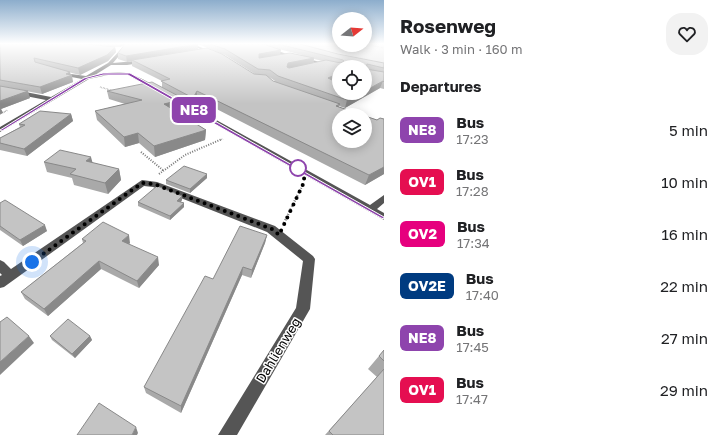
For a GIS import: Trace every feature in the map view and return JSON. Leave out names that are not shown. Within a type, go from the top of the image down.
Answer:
[{"type":"street","points":[[0,130],[109,64]]},
{"type":"street","points":[[310,67],[324,64]]},
{"type":"street","points":[[51,70],[66,75],[85,78],[103,74],[129,74],[160,91]]},
{"type":"street","points":[[0,89],[51,98]]},
{"type":"street","points":[[167,95],[384,217]]},
{"type":"street","points":[[0,265],[5,279],[142,183],[154,184],[272,229],[279,235]]},
{"type":"street","points":[[371,209],[384,198]]},
{"type":"street","name":"Dahlienweg","points":[[227,435],[303,309],[309,259],[279,235]]},
{"type":"path","points":[[97,86],[120,93]]},
{"type":"path","points":[[147,184],[185,155],[225,138]]},
{"type":"path","points":[[141,152],[164,171]]},
{"type":"path","points":[[279,235],[305,180]]},
{"type":"building","points":[[0,64],[43,64],[70,72],[66,74],[72,75],[40,87],[0,80]]},
{"type":"building","points":[[62,64],[86,64],[78,68]]},
{"type":"building","points":[[141,64],[238,64],[254,74],[266,75],[273,81],[340,104],[336,106],[342,108],[332,108],[332,148],[372,148],[372,118],[377,120],[380,118],[384,119],[384,167],[369,175],[197,91],[193,98],[161,81],[170,79]]},
{"type":"building","points":[[250,64],[288,64],[287,67],[289,68],[306,64],[332,64],[332,76],[328,78],[332,80],[332,95],[278,76],[270,70],[258,69]]},
{"type":"building","points":[[372,64],[384,64],[384,68],[372,65]]},
{"type":"building","points":[[372,70],[384,72],[384,82],[383,81],[372,87]]},
{"type":"building","points":[[152,82],[184,99],[164,104],[206,130],[154,146],[138,133],[124,137],[95,111],[142,100],[107,91]]},
{"type":"building","points":[[0,86],[28,91],[0,101]]},
{"type":"building","points":[[40,111],[71,114],[24,149],[0,143],[0,138],[25,125],[19,124]]},
{"type":"building","points":[[60,150],[91,157],[86,161],[119,169],[105,183],[70,174],[76,169],[44,162]]},
{"type":"building","points":[[184,166],[207,174],[190,189],[166,180]]},
{"type":"building","points":[[157,186],[182,196],[177,201],[184,203],[170,216],[138,202]]},
{"type":"building","points":[[5,200],[45,225],[20,240],[0,226],[0,203]]},
{"type":"building","points":[[103,222],[129,235],[122,241],[158,257],[137,281],[99,261],[44,309],[21,292],[86,241],[82,239]]},
{"type":"building","points":[[240,226],[267,235],[252,270],[243,267],[181,406],[144,387],[205,276],[213,279]]},
{"type":"building","points":[[7,317],[29,336],[0,362],[0,322]]},
{"type":"building","points":[[68,319],[90,336],[72,354],[50,336]]},
{"type":"building","points":[[384,350],[384,361],[379,356]]},
{"type":"building","points":[[384,369],[384,435],[333,435],[329,431]]},
{"type":"building","points":[[99,403],[136,427],[132,435],[77,435]]},
{"type":"bus line","name":"NE8","points":[[0,130],[85,78],[113,73],[129,74],[384,217]]},
{"type":"route","points":[[32,262],[142,183],[154,184],[272,229],[279,235],[305,180],[298,168]]}]
